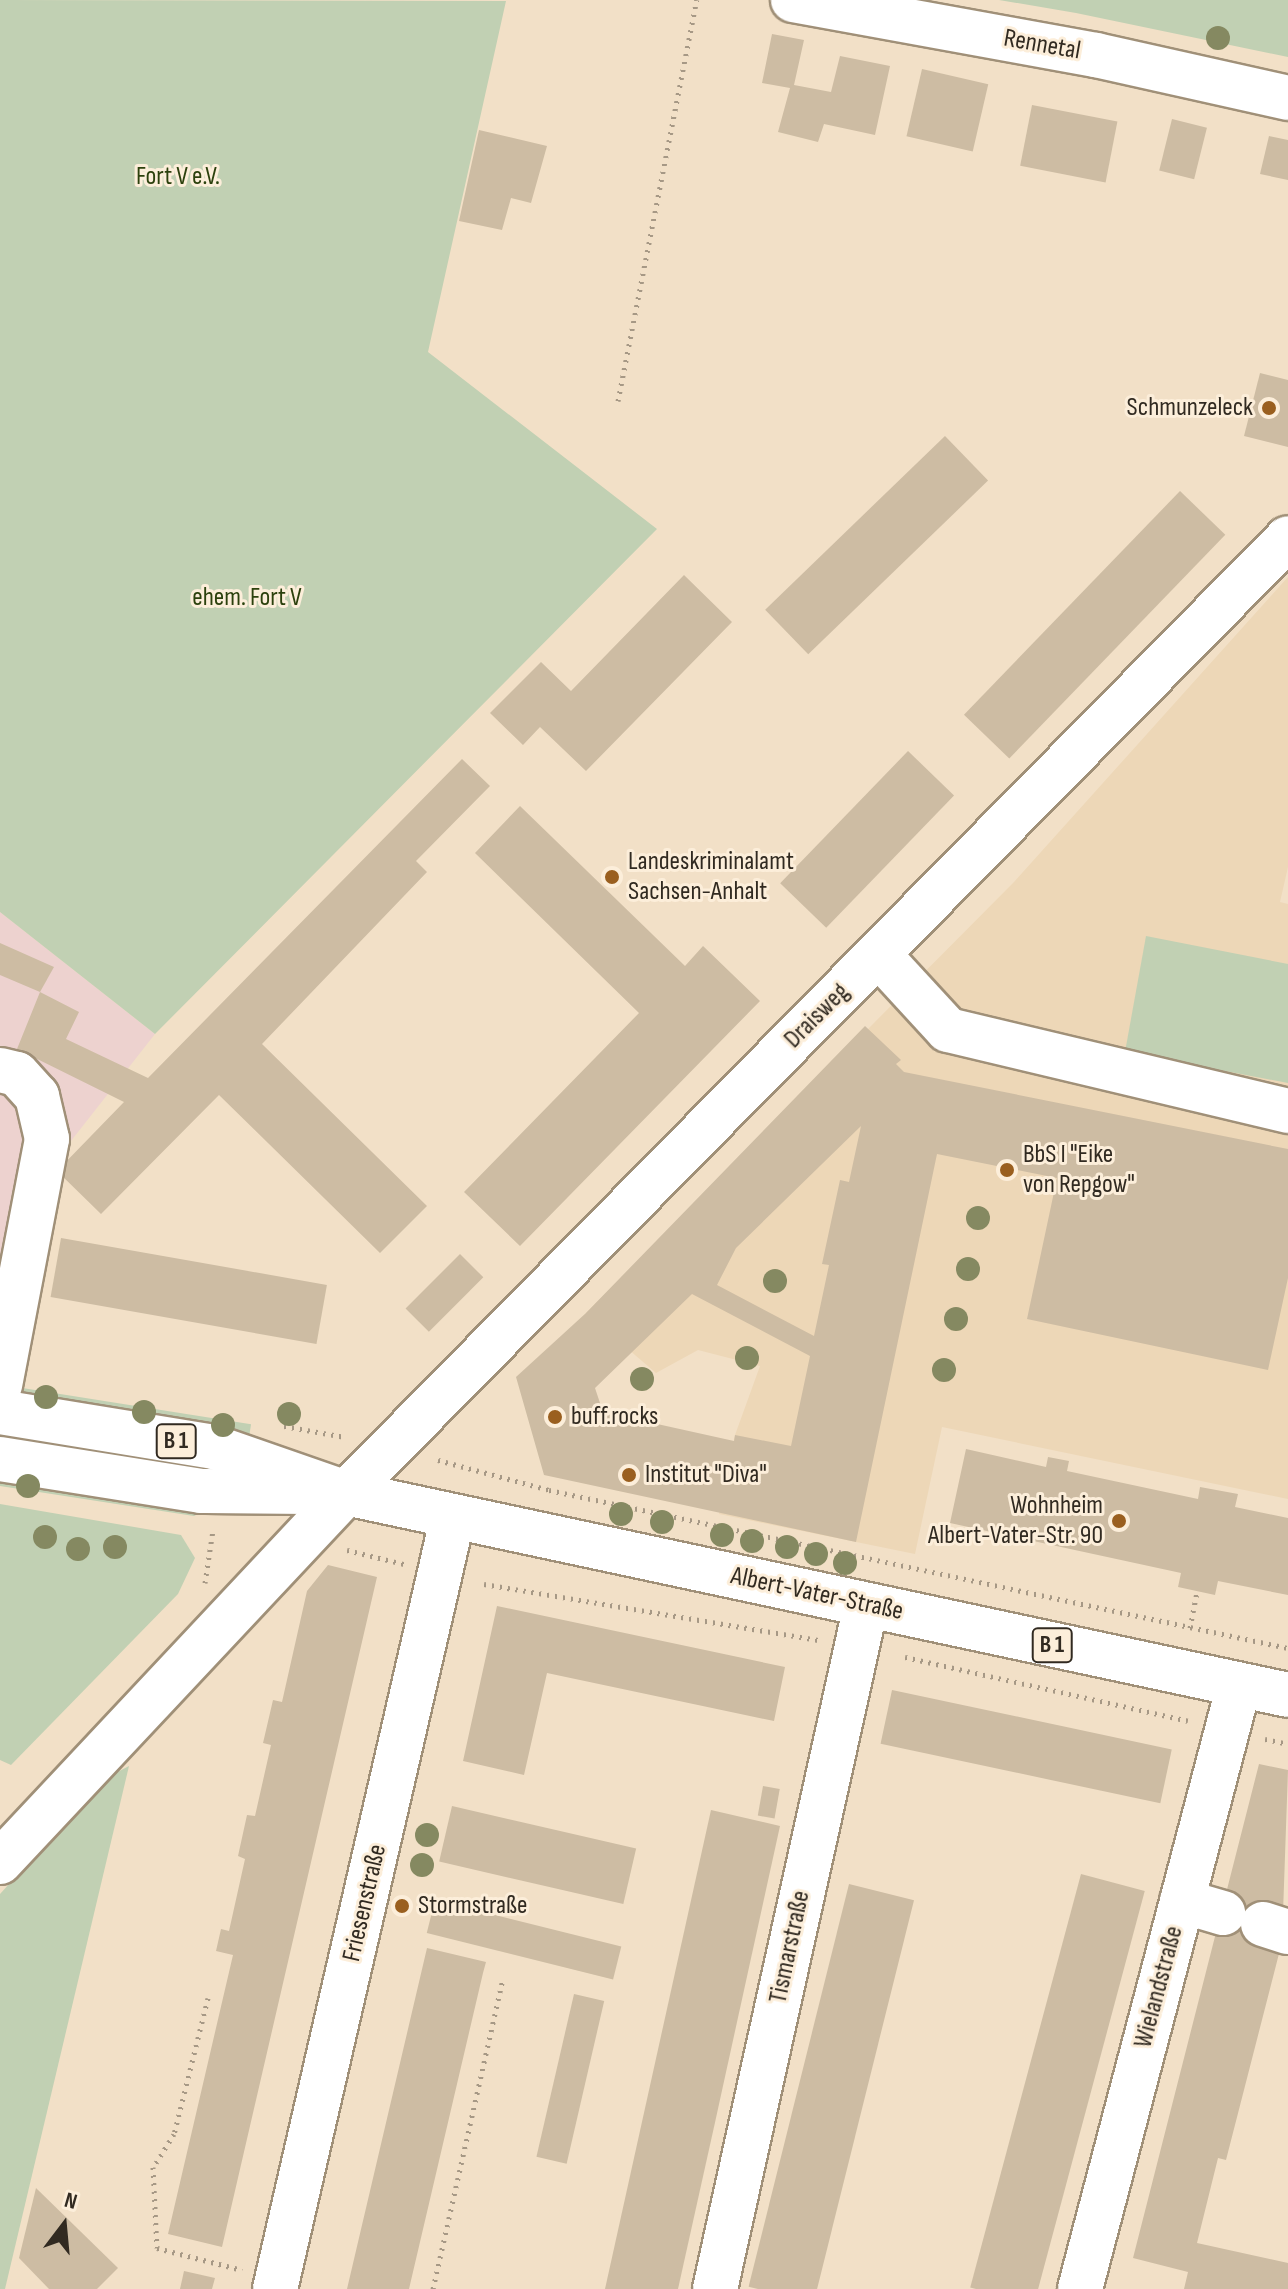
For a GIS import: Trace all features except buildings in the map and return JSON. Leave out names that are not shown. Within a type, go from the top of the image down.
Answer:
[{"type":"street","name":"Rennetal","points":[[793,0],[1096,55],[1288,98]]},
{"type":"street","name":"Draisweg","points":[[346,1493],[1288,538]]},
{"type":"street","points":[[878,954],[948,1030],[1288,1111]]},
{"type":"street","points":[[0,1070],[17,1074],[37,1096],[47,1147],[0,1385]]},
{"type":"street","name":"Albert-Vater-Straße","points":[[0,1412],[214,1447],[346,1493],[1288,1695]]},
{"type":"street","name":"Albert-Vater-Straße","points":[[0,1459],[201,1491],[346,1493]]},
{"type":"street","points":[[0,1862],[346,1493]]},
{"type":"street","name":"Friesenstraße","points":[[276,2284],[453,1516]]},
{"type":"street","name":"Tismarstraße","points":[[715,2289],[866,1605]]},
{"type":"street","name":"Wielandstraße","points":[[1080,2289],[1239,1685]]},
{"type":"street","points":[[1182,1901],[1258,1923]]},
{"type":"path","points":[[618,401],[697,0]]},
{"type":"path","name":"Albert-Vater-Straße","points":[[438,1460],[549,1490],[1288,1648]]},
{"type":"path","points":[[206,1572],[213,1525]]},
{"type":"path","points":[[331,1546],[418,1568]]},
{"type":"path","name":"Albert-Vater-Straße","points":[[484,1584],[825,1641]]},
{"type":"path","points":[[1190,1628],[1197,1591]]},
{"type":"path","name":"Albert-Vater-Straße","points":[[889,1654],[1204,1724]]},
{"type":"path","points":[[433,2289],[503,1978]]},
{"type":"path","points":[[208,1998],[174,2134],[153,2167],[157,2248],[276,2284]]},
{"type":"shaded area","name":"BbS I \"Eike von Repgow\"","points":[[1288,577],[1288,867],[1280,902],[1288,904],[1288,1499],[942,1427],[915,1554],[719,1514],[735,1435],[760,1366],[698,1350],[656,1373],[586,1313],[1014,882]]},
{"type":"shaded area","points":[[0,912],[155,1034],[49,1169],[0,1306]]},
{"type":"green space","name":"ehem. Fort V","points":[[0,0],[506,1],[428,352],[657,529],[155,1034],[0,912]]},
{"type":"green space","points":[[999,0],[1288,0],[1288,57],[1076,13]]},
{"type":"green space","points":[[1146,936],[1288,964],[1288,1083],[1125,1052]]},
{"type":"green space","points":[[16,1387],[251,1424],[249,1438],[14,1401]]},
{"type":"green space","points":[[0,1477],[206,1510],[194,1516],[0,1486]]},
{"type":"green space","points":[[0,1504],[181,1535],[195,1558],[178,1594],[11,1765],[0,1760]]},
{"type":"green space","points":[[129,1766],[5,2289],[0,2289],[0,1894],[106,1778]]},
{"type":"place","name":"Schmunzeleck","points":[[1269,408]]},
{"type":"place","name":"Landeskriminalamt Sachsen-Anhalt","points":[[612,877]]},
{"type":"place","name":"BbS I \"Eike von Repgow\"","points":[[1007,1170]]},
{"type":"place","name":"buff.rocks","points":[[555,1417]]},
{"type":"place","name":"Institut \"Diva\"","points":[[629,1475]]},
{"type":"place","name":"Wohnheim Albert-Vater-Str. 90","points":[[1119,1521]]},
{"type":"place","name":"Stormstraße","points":[[402,1906]]},
{"type":"park label","name":"Fort V e.V.","points":[[178,177]]}]
